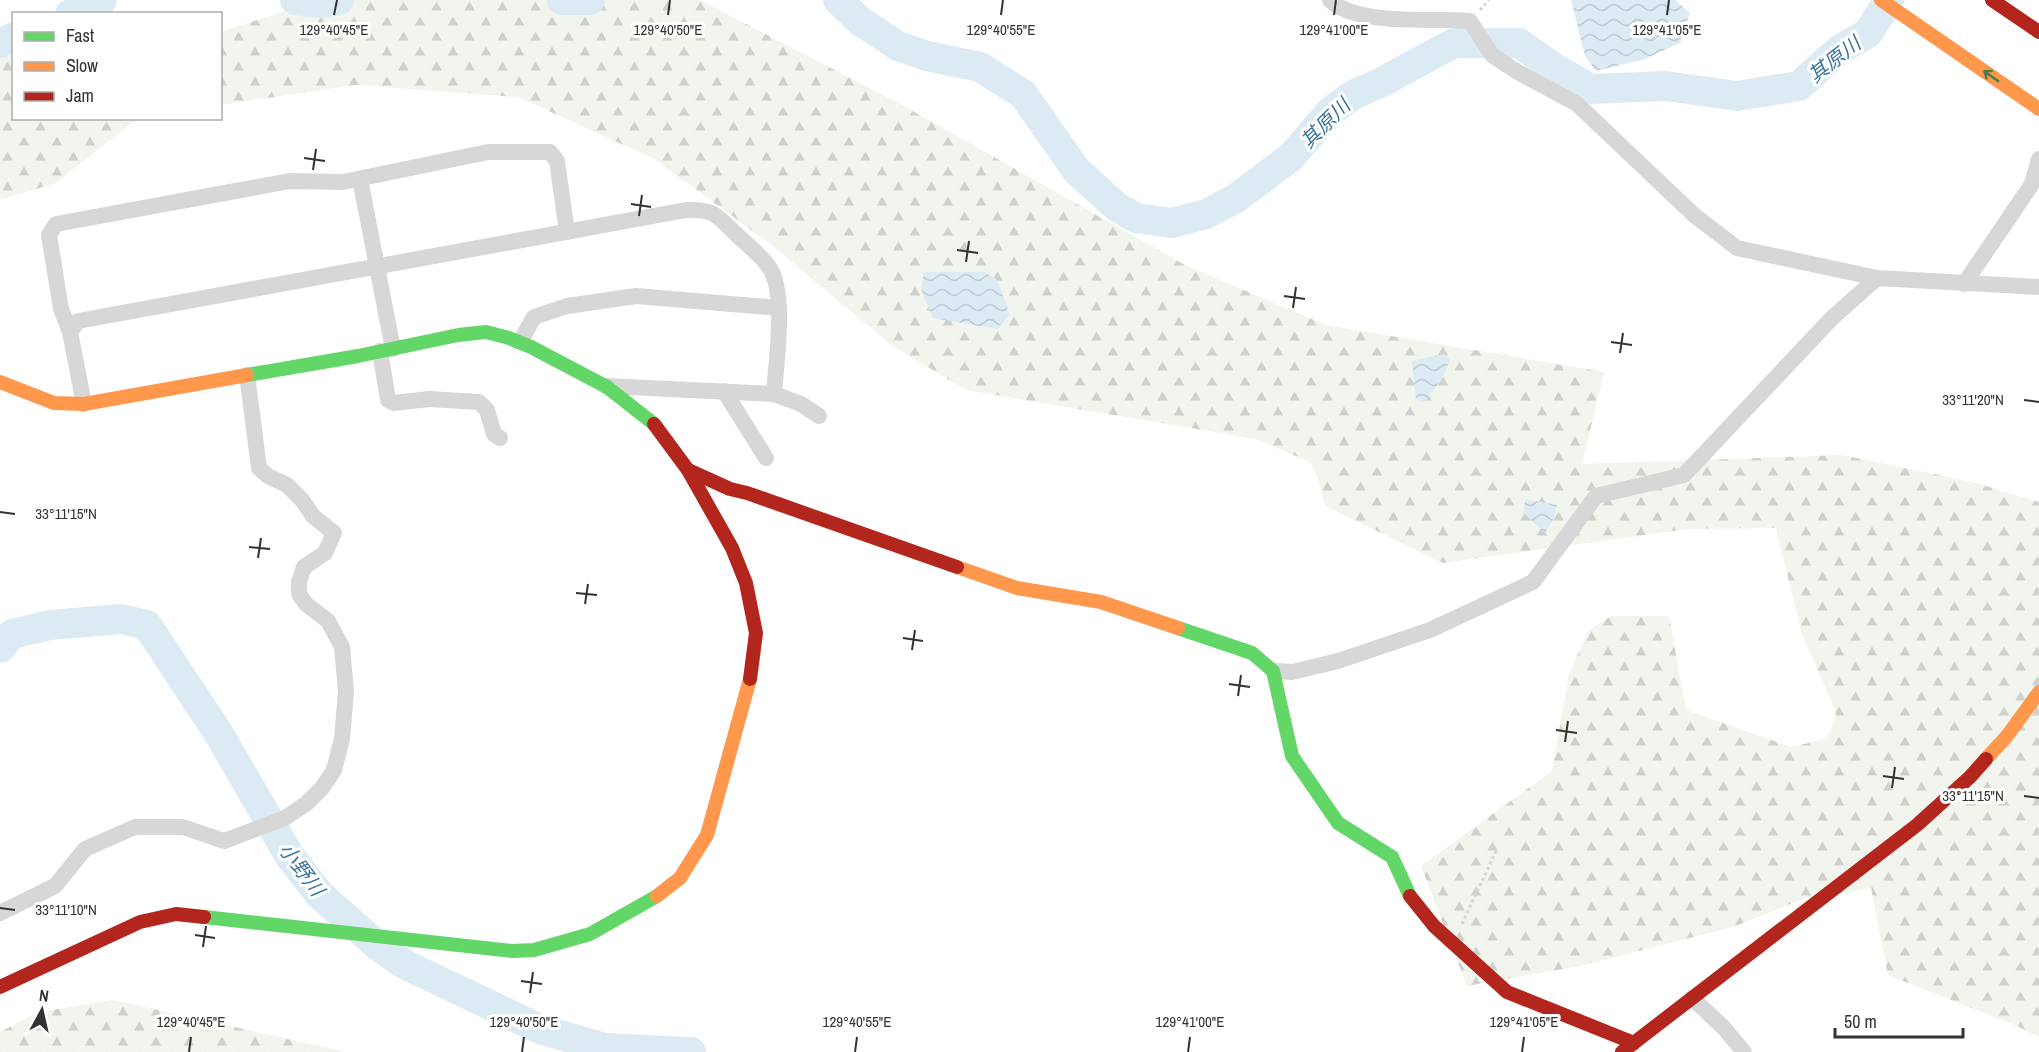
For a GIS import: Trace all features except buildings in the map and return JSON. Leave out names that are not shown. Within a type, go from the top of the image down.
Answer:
[{"type":"main road","points":[[1881,0],[2039,109]]},
{"type":"main road","points":[[1992,0],[2039,32]]},
{"type":"main road","points":[[0,382],[54,403],[84,404],[387,350],[458,335],[486,332],[520,342],[606,386],[657,425],[688,470],[732,548],[747,583],[756,633],[750,681],[707,836],[680,878],[662,893],[590,934],[534,950],[512,951],[176,914],[140,922],[0,987]]},
{"type":"main road","points":[[688,470],[730,489],[1017,588],[1101,602],[1252,653],[1273,671],[1292,756],[1338,823],[1392,857],[1412,900],[1452,944],[1506,992],[1634,1043]]},
{"type":"main road","points":[[1622,1052],[1917,825],[1970,777],[2000,744],[2039,692]]},
{"type":"street","points":[[1330,0],[1336,6],[1374,18],[1470,21],[1492,55],[1577,104],[1694,215],[1737,248],[1877,278],[2039,287]]},
{"type":"street","points":[[84,404],[70,332],[61,309],[50,235],[56,224],[290,181],[343,182],[488,152],[550,152],[557,161],[567,232]]},
{"type":"street","points":[[1964,284],[2032,184],[2039,159]]},
{"type":"street","points":[[360,179],[387,350],[388,400],[394,403],[429,399],[479,402],[487,410],[494,434],[500,438]]},
{"type":"street","points":[[70,332],[78,321],[686,210],[706,209],[718,217],[768,265],[775,278],[779,308],[774,394]]},
{"type":"street","points":[[1273,671],[1292,672],[1338,661],[1430,630],[1533,582],[1596,496],[1684,475],[1832,318],[1877,278]]},
{"type":"street","points":[[520,342],[534,317],[567,306],[636,296],[779,308]]},
{"type":"street","points":[[0,913],[55,886],[85,849],[135,827],[183,827],[224,841],[285,818],[307,803],[322,788],[334,770],[342,739],[346,691],[342,647],[328,621],[306,604],[299,594],[299,582],[304,567],[325,553],[334,533],[313,516],[302,500],[287,485],[268,476],[259,468],[248,375]]},
{"type":"street","points":[[606,386],[774,394],[801,404],[819,416]]},
{"type":"street","points":[[724,391],[766,458]]},
{"type":"street","points":[[1692,998],[1724,1028],[1744,1052]]},
{"type":"path","points":[[1452,944],[1497,849]]},
{"type":"green space","points":[[318,0],[700,0],[902,105],[1185,265],[1326,325],[1604,372],[1582,464],[1842,455],[1973,482],[2039,502],[2039,1037],[2017,1026],[1888,975],[1871,888],[1803,899],[1733,927],[1580,966],[1467,986],[1421,866],[1552,771],[1569,674],[1588,631],[1611,616],[1669,616],[1686,710],[1791,747],[1826,739],[1834,723],[1836,711],[1802,635],[1776,528],[1688,529],[1443,563],[1325,506],[1319,481],[1310,462],[1256,439],[966,390],[891,345],[769,243],[654,159],[518,97],[356,85],[222,105],[222,31]]},
{"type":"green space","points":[[12,44],[12,120],[136,120],[56,183],[0,200],[0,49]]},
{"type":"green space","points":[[114,1000],[346,1052],[0,1052],[0,1032],[38,1012]]},
{"type":"water","points":[[1571,0],[1675,0],[1690,13],[1680,43],[1645,59],[1596,71],[1585,56]]},
{"type":"water","points":[[924,272],[984,272],[997,280],[1010,315],[997,329],[933,318],[921,289]]},
{"type":"water","points":[[1444,354],[1450,360],[1442,378],[1424,403],[1416,399],[1412,361]]},
{"type":"water","points":[[1525,499],[1557,505],[1555,516],[1545,533],[1524,513]]},
{"type":"waterway","name":"其原川","points":[[75,12],[102,0]]},
{"type":"waterway","name":"其原川","points":[[295,0],[322,3],[339,0]]},
{"type":"waterway","name":"其原川","points":[[562,0],[590,0]]},
{"type":"waterway","name":"其原川","points":[[838,0],[860,21],[898,46],[927,56],[980,67],[1023,94],[1077,171],[1117,207],[1136,218],[1172,223],[1206,214],[1235,199],[1291,157],[1331,111],[1353,95],[1454,43],[1519,43],[1553,67],[1591,89],[1666,86],[1737,96],[1799,86],[1839,50],[1868,33],[1889,0]]},
{"type":"waterway","name":"其原川","points":[[0,43],[12,38]]},
{"type":"waterway","name":"小野川","points":[[0,648],[12,634],[50,625],[121,619],[147,625],[219,734],[289,855],[320,895],[378,946],[404,964],[540,1029],[604,1048],[691,1052]]},
{"type":"traffic: fast","points":[[247,375],[358,356],[458,335],[486,332],[531,347],[607,387],[654,424]]},
{"type":"traffic: fast","points":[[1178,628],[1252,653],[1273,671],[1292,756],[1338,823],[1392,857],[1410,896]]},
{"type":"traffic: fast","points":[[204,917],[512,951],[534,950],[590,934],[657,896]]},
{"type":"traffic: slow","points":[[1881,0],[2039,109]]},
{"type":"traffic: slow","points":[[0,382],[54,403],[84,404],[247,375]]},
{"type":"traffic: slow","points":[[957,567],[1017,588],[1101,602],[1178,628]]},
{"type":"traffic: slow","points":[[657,896],[680,878],[707,835],[750,679]]},
{"type":"traffic: slow","points":[[1986,759],[2007,736],[2039,692]]},
{"type":"traffic: jam","points":[[1992,0],[2039,32]]},
{"type":"traffic: jam","points":[[654,424],[688,470],[732,548],[746,583],[756,633],[750,679]]},
{"type":"traffic: jam","points":[[688,470],[730,489],[957,567]]},
{"type":"traffic: jam","points":[[1622,1052],[1917,825],[1970,777],[1986,759]]},
{"type":"traffic: jam","points":[[1410,896],[1434,926],[1507,992],[1634,1043]]},
{"type":"traffic: jam","points":[[0,987],[140,922],[176,914],[204,917]]}]
